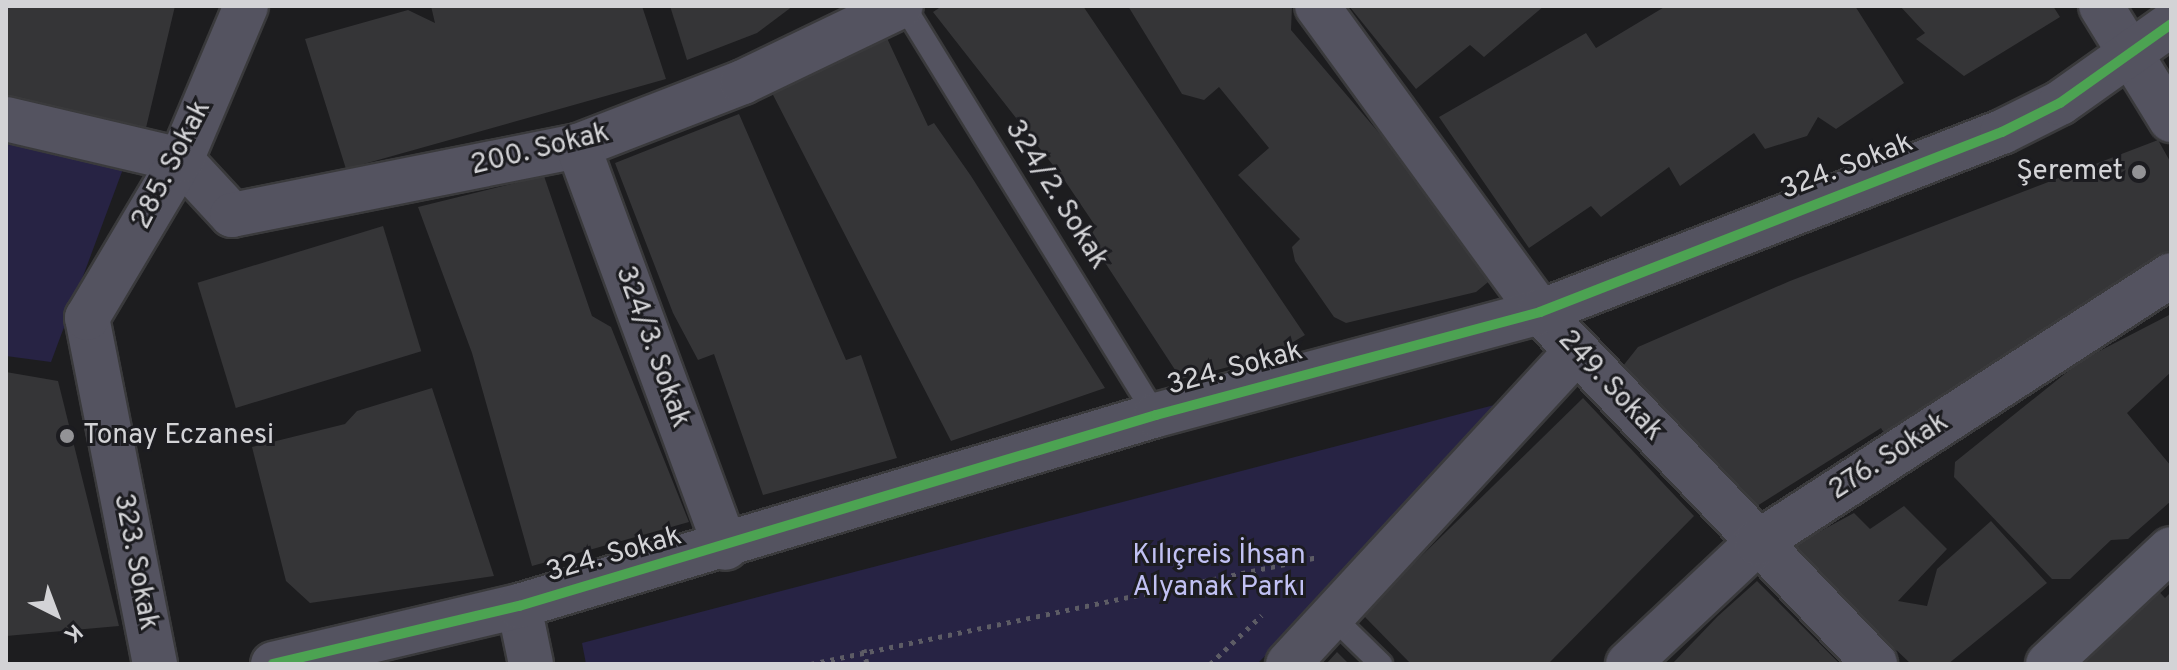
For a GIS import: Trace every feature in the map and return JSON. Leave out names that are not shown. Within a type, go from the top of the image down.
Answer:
[{"type":"street","name":"285. Sokak","points":[[87,318],[181,160],[246,6]]},
{"type":"street","name":"200. Sokak","points":[[181,160],[232,215],[578,146],[743,82],[903,6]]},
{"type":"street","name":"249. Sokak","points":[[1317,6],[1540,312],[1875,664]]},
{"type":"street","points":[[2101,6],[2171,120]]},
{"type":"street","name":"324. Sokak","points":[[273,664],[519,606],[726,548],[1156,415],[1540,312],[2002,132],[2132,54],[2171,24]]},
{"type":"street","points":[[6,119],[181,160]]},
{"type":"street","name":"324/3. Sokak","points":[[578,146],[726,548]]},
{"type":"street","name":"276. Sokak","points":[[1628,664],[1757,543],[2171,275]]},
{"type":"street","name":"323. Sokak","points":[[87,318],[155,664]]},
{"type":"street","points":[[1288,664],[1334,618],[1577,351]]},
{"type":"street","points":[[2048,664],[2171,549]]},
{"type":"street","points":[[519,606],[531,664]]},
{"type":"lane","name":"324/2. Sokak","points":[[903,6],[1156,415]]},
{"type":"lane","points":[[1334,618],[1381,664]]},
{"type":"path","points":[[811,664],[864,649],[1325,555],[1314,566]]},
{"type":"path","points":[[1210,664],[1267,610]]},
{"type":"path","points":[[864,649],[867,664]]},
{"type":"green space","points":[[6,139],[123,169],[51,362],[6,356]]},
{"type":"green space","name":"Kılıçreis İhsan Alyanak Parkı","points":[[1525,397],[1257,664],[586,664],[582,643]]},
{"type":"building","points":[[6,6],[175,6],[145,132],[6,98]]},
{"type":"building","points":[[431,6],[642,6],[666,79],[346,169],[305,39],[408,10],[435,23]]},
{"type":"building","points":[[670,6],[793,6],[757,33],[687,60]]},
{"type":"building","points":[[942,6],[1083,6],[1305,335],[1268,357],[1181,379],[1089,238],[1096,227],[1063,178],[933,12]]},
{"type":"building","points":[[1128,6],[1292,6],[1291,30],[1499,273],[1476,292],[1346,323],[1334,317],[1295,261],[1292,247],[1300,239],[1238,175],[1269,148],[1219,87],[1204,100],[1182,94]]},
{"type":"building","points":[[1349,6],[1544,6],[1484,57],[1470,45],[1416,89]]},
{"type":"building","points":[[1666,6],[1855,6],[1904,83],[1836,129],[1818,117],[1807,136],[1765,149],[1754,133],[1680,186],[1669,167],[1601,217],[1591,206],[1529,248],[1439,117],[1586,33],[1596,48]]},
{"type":"building","points":[[1900,6],[2053,6],[2060,17],[1964,76],[1916,39],[1925,33]]},
{"type":"building","points":[[886,36],[928,126],[934,123],[971,176],[1105,388],[951,441],[771,91]]},
{"type":"building","points":[[739,114],[846,360],[861,355],[897,458],[763,495],[714,354],[698,360],[673,313],[615,163]]},
{"type":"building","points":[[2158,140],[2171,163],[2171,258],[1887,438],[1881,428],[1757,506],[1619,371],[1638,347],[1790,281]]},
{"type":"building","points":[[544,176],[592,316],[611,327],[689,522],[532,566],[472,353],[418,207]]},
{"type":"building","points":[[383,226],[421,351],[236,408],[197,283]]},
{"type":"building","points":[[2171,314],[2171,372],[2127,413],[2171,466],[2171,501],[2128,539],[2111,540],[2070,579],[2052,579],[1954,477],[1955,462],[2082,360]]},
{"type":"building","points":[[6,372],[58,381],[119,626],[6,636]]},
{"type":"building","points":[[432,388],[494,576],[310,603],[286,581],[252,447],[345,424],[357,411]]},
{"type":"building","points":[[1583,398],[1694,516],[1548,664],[1411,664],[1362,614]]},
{"type":"building","points":[[1904,506],[1947,549],[1898,601],[1927,606],[1937,569],[1991,521],[2047,583],[1948,664],[1911,664],[1789,548],[1854,513],[1870,529]]},
{"type":"building","points":[[1757,581],[1840,664],[1672,664],[1718,616]]},
{"type":"building","points":[[2152,584],[2165,598],[2171,592],[2171,664],[2079,664],[2121,627],[2125,607]]},
{"type":"building","points":[[1337,652],[1349,664],[1326,664]]},
{"type":"cycle path","points":[[273,664],[519,606],[1156,415],[1540,312],[2002,132],[2060,103],[2171,24]]},
{"type":"place","name":"Şeremet","points":[[2139,172]]},
{"type":"place","name":"Tonay Eczanesi","points":[[67,436]]}]
